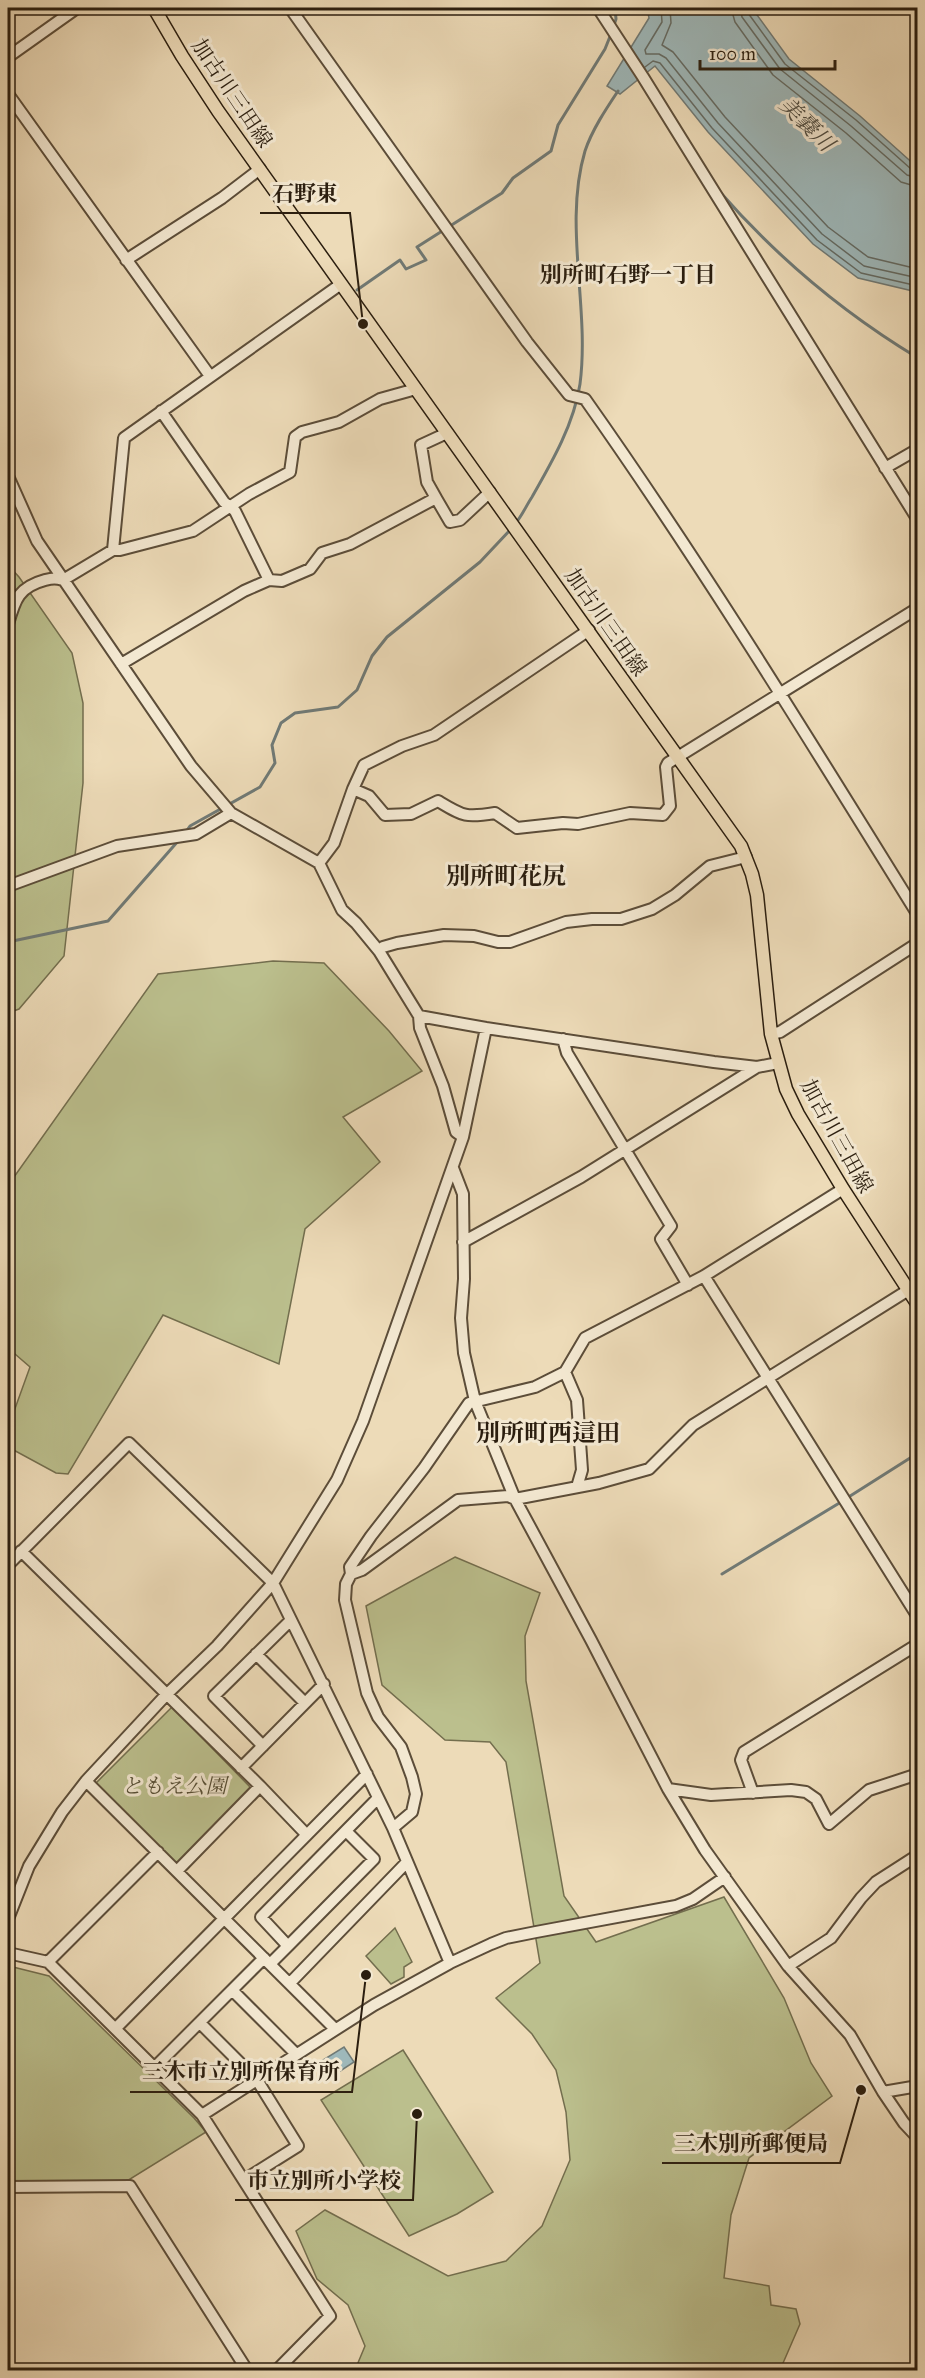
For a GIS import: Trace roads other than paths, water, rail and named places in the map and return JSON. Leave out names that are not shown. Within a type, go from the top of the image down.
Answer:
[{"type":"main road","name":"加古川三田線","points":[[154,8],[182,56],[260,169],[589,630],[677,758],[727,825],[746,857],[757,895],[771,1034],[778,1063],[798,1114],[843,1189],[913,1287],[918,1305]]},
{"type":"street","points":[[8,57],[77,8]]},
{"type":"street","points":[[290,8],[527,342],[569,395],[585,399],[625,454],[780,694],[918,915]]},
{"type":"street","points":[[598,8],[918,520]]},
{"type":"street","points":[[8,94],[210,376]]},
{"type":"street","points":[[126,260],[222,198],[260,169]]},
{"type":"street","points":[[113,550],[124,438],[341,284]]},
{"type":"street","points":[[8,624],[13,605],[28,585],[56,578],[63,580],[113,550],[193,531],[290,472],[295,437],[302,432],[339,422],[380,399],[416,389]]},
{"type":"street","points":[[161,411],[224,502],[235,511],[269,580]]},
{"type":"street","points":[[447,433],[422,445],[427,482],[450,522],[460,520],[490,492]]},
{"type":"street","points":[[885,468],[918,449]]},
{"type":"street","points":[[8,476],[37,541],[191,766],[231,813],[319,863],[342,910],[379,951],[419,1016],[420,1028],[442,1086],[456,1132],[463,1137]]},
{"type":"street","points":[[121,664],[244,591],[269,580],[282,581],[310,570],[322,553],[350,544],[436,498]]},
{"type":"street","points":[[353,789],[369,796],[385,815],[411,814],[438,801],[462,815],[472,817],[495,813],[517,828],[563,823],[578,824],[630,813],[663,814],[670,806],[666,767],[668,763],[918,608]]},
{"type":"street","points":[[319,863],[334,843],[364,765],[402,746],[434,735],[589,630]]},
{"type":"street","points":[[8,886],[117,846],[196,834],[231,813]]},
{"type":"street","points":[[379,951],[383,947],[397,943],[444,935],[474,936],[498,942],[510,942],[566,922],[621,919],[652,909],[675,895],[710,866],[746,857]]},
{"type":"street","points":[[771,1034],[780,1032],[918,943]]},
{"type":"street","points":[[419,1016],[486,1029],[757,1067],[778,1063]]},
{"type":"street","points":[[8,1919],[28,1866],[62,1812],[86,1781],[166,1695],[217,1646],[273,1583],[337,1480],[363,1421],[453,1168],[463,1137],[486,1029]]},
{"type":"street","points":[[563,1039],[567,1053],[671,1226],[661,1239],[688,1285]]},
{"type":"street","points":[[463,1242],[581,1177],[757,1067]]},
{"type":"street","points":[[453,1168],[463,1194],[461,1318],[464,1353],[475,1401],[515,1499],[668,1789],[705,1850],[788,1966],[850,2035],[883,2092],[904,2123],[918,2138]]},
{"type":"street","points":[[393,1828],[412,1812],[416,1794],[400,1746],[378,1718],[367,1693],[345,1600],[346,1584],[351,1574],[350,1567],[371,1536],[424,1468],[469,1403],[535,1387],[565,1372],[585,1338],[704,1276],[843,1189]]},
{"type":"street","points":[[704,1276],[918,1617]]},
{"type":"street","points":[[351,1574],[362,1570],[458,1500],[508,1496],[515,1499],[599,1483],[648,1469],[693,1425],[913,1287]]},
{"type":"street","points":[[565,1372],[577,1400],[582,1470],[577,1487]]},
{"type":"street","points":[[8,1564],[129,1443],[273,1583],[393,1828],[450,1963]]},
{"type":"street","points":[[21,1551],[306,1834]]},
{"type":"street","points":[[262,1746],[214,1696],[291,1620]]},
{"type":"street","points":[[753,1793],[741,1760],[744,1752],[918,1644]]},
{"type":"street","points":[[256,1654],[305,1703]]},
{"type":"street","points":[[241,1768],[324,1684]]},
{"type":"street","points":[[116,2028],[367,1774]]},
{"type":"street","points":[[668,1789],[711,1795],[791,1790],[806,1792],[816,1799],[829,1824],[869,1790],[918,1774]]},
{"type":"street","points":[[86,1781],[335,2029]]},
{"type":"street","points":[[177,1871],[260,1786]]},
{"type":"street","points":[[288,1946],[261,1917],[378,1798]]},
{"type":"street","points":[[155,2067],[232,1990],[288,1946],[374,1859],[346,1831]]},
{"type":"street","points":[[48,1962],[158,1852]]},
{"type":"street","points":[[788,1966],[831,1938],[876,1882],[918,1855]]},
{"type":"street","points":[[290,1983],[407,1862]]},
{"type":"street","points":[[202,2115],[335,2029],[450,1963],[506,1938],[676,1906],[693,1899],[725,1877]]},
{"type":"street","points":[[8,1953],[48,1962],[202,2115],[330,2316],[277,2370]]},
{"type":"street","points":[[232,1990],[296,2054]]},
{"type":"street","points":[[200,2023],[257,2080],[298,2146],[244,2181]]},
{"type":"street","points":[[883,2092],[918,2086]]},
{"type":"street","points":[[8,2187],[130,2186],[247,2370]]},
{"type":"water","name":"美嚢川","points":[[647,8],[752,8],[789,59],[860,116],[917,167],[917,292],[858,278],[813,244],[708,132],[655,66],[620,94],[607,86],[649,18]]},
{"type":"water","points":[[344,2047],[354,2062],[325,2081],[315,2065]]},
{"type":"waterway","points":[[614,25],[615,8]]},
{"type":"waterway","points":[[357,290],[400,260],[406,269],[426,260],[417,247],[502,193],[513,178],[551,151],[558,125],[605,49],[611,34]]},
{"type":"waterway","points":[[515,524],[554,456],[573,414],[577,399],[582,355],[576,237],[579,179],[588,143],[618,91]]},
{"type":"waterway","points":[[720,192],[764,239],[838,303],[918,358]]},
{"type":"waterway","points":[[185,833],[190,826],[260,787],[275,763],[272,745],[281,723],[295,713],[338,707],[357,690],[372,656],[387,637],[480,562],[511,529]]},
{"type":"waterway","points":[[8,942],[108,921],[179,840]]},
{"type":"waterway","points":[[847,1498],[918,1453]]},
{"type":"waterway","points":[[722,1574],[841,1502]]},
{"type":"place","name":"石野東","points":[[363,324]]},
{"type":"place","name":"三木市立別所保育所","points":[[366,1975]]},
{"type":"place","name":"三木別所郵便局","points":[[861,2090]]},
{"type":"place","name":"市立別所小学校","points":[[417,2114]]},
{"type":"district","name":"別所町石野一丁目","points":[[628,274]]},
{"type":"district","name":"別所町花尻","points":[[506,876]]},
{"type":"district","name":"別所町西這田","points":[[548,1433]]},
{"type":"park label","name":"ともえ公園","points":[[174,1786]]}]
